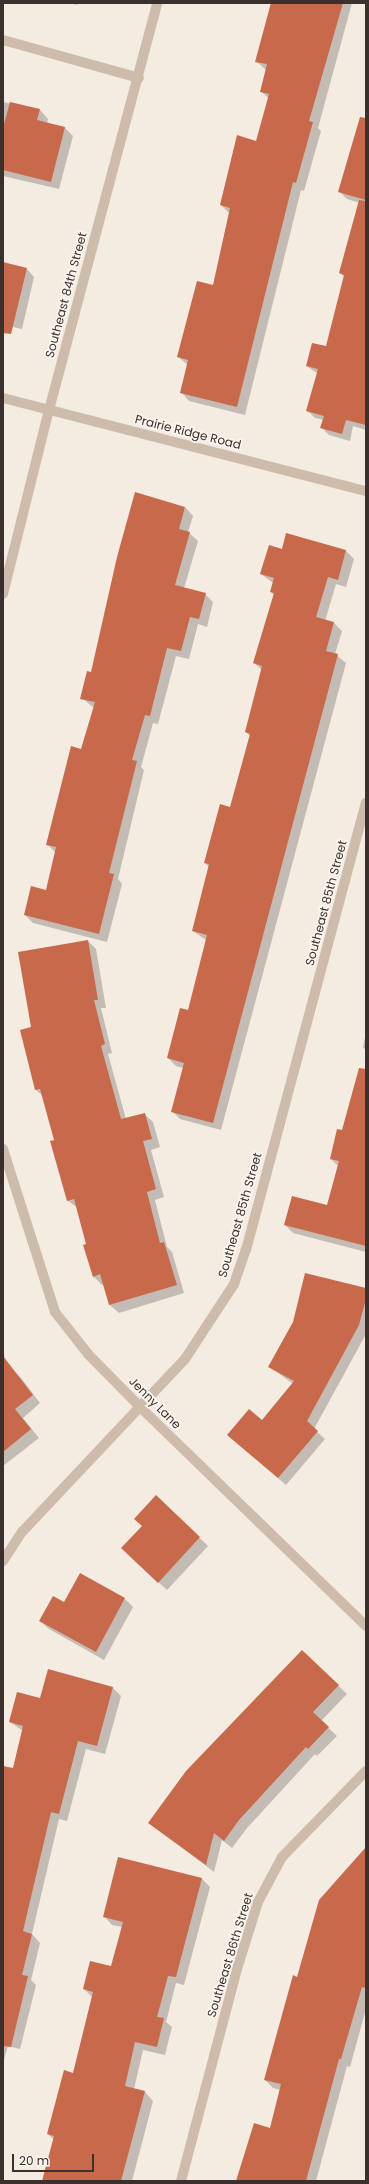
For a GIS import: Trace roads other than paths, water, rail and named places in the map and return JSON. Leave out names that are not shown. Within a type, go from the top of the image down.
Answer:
[{"type":"street","name":"Southeast 84th Street","points":[[3,594],[49,410],[139,78],[157,3]]},
{"type":"street","points":[[3,40],[139,78]]},
{"type":"street","name":"Prairie Ridge Road","points":[[3,398],[366,491]]},
{"type":"street","name":"Southeast 85th Street","points":[[3,1561],[22,1532],[185,1359],[234,1284],[246,1250],[366,803]]},
{"type":"street","name":"Jenny Lane","points":[[3,1149],[55,1312],[88,1354],[140,1407],[366,1626]]},
{"type":"street","name":"Southeast 86th Street","points":[[181,2181],[237,1969],[258,1902],[282,1857],[366,1771]]}]
